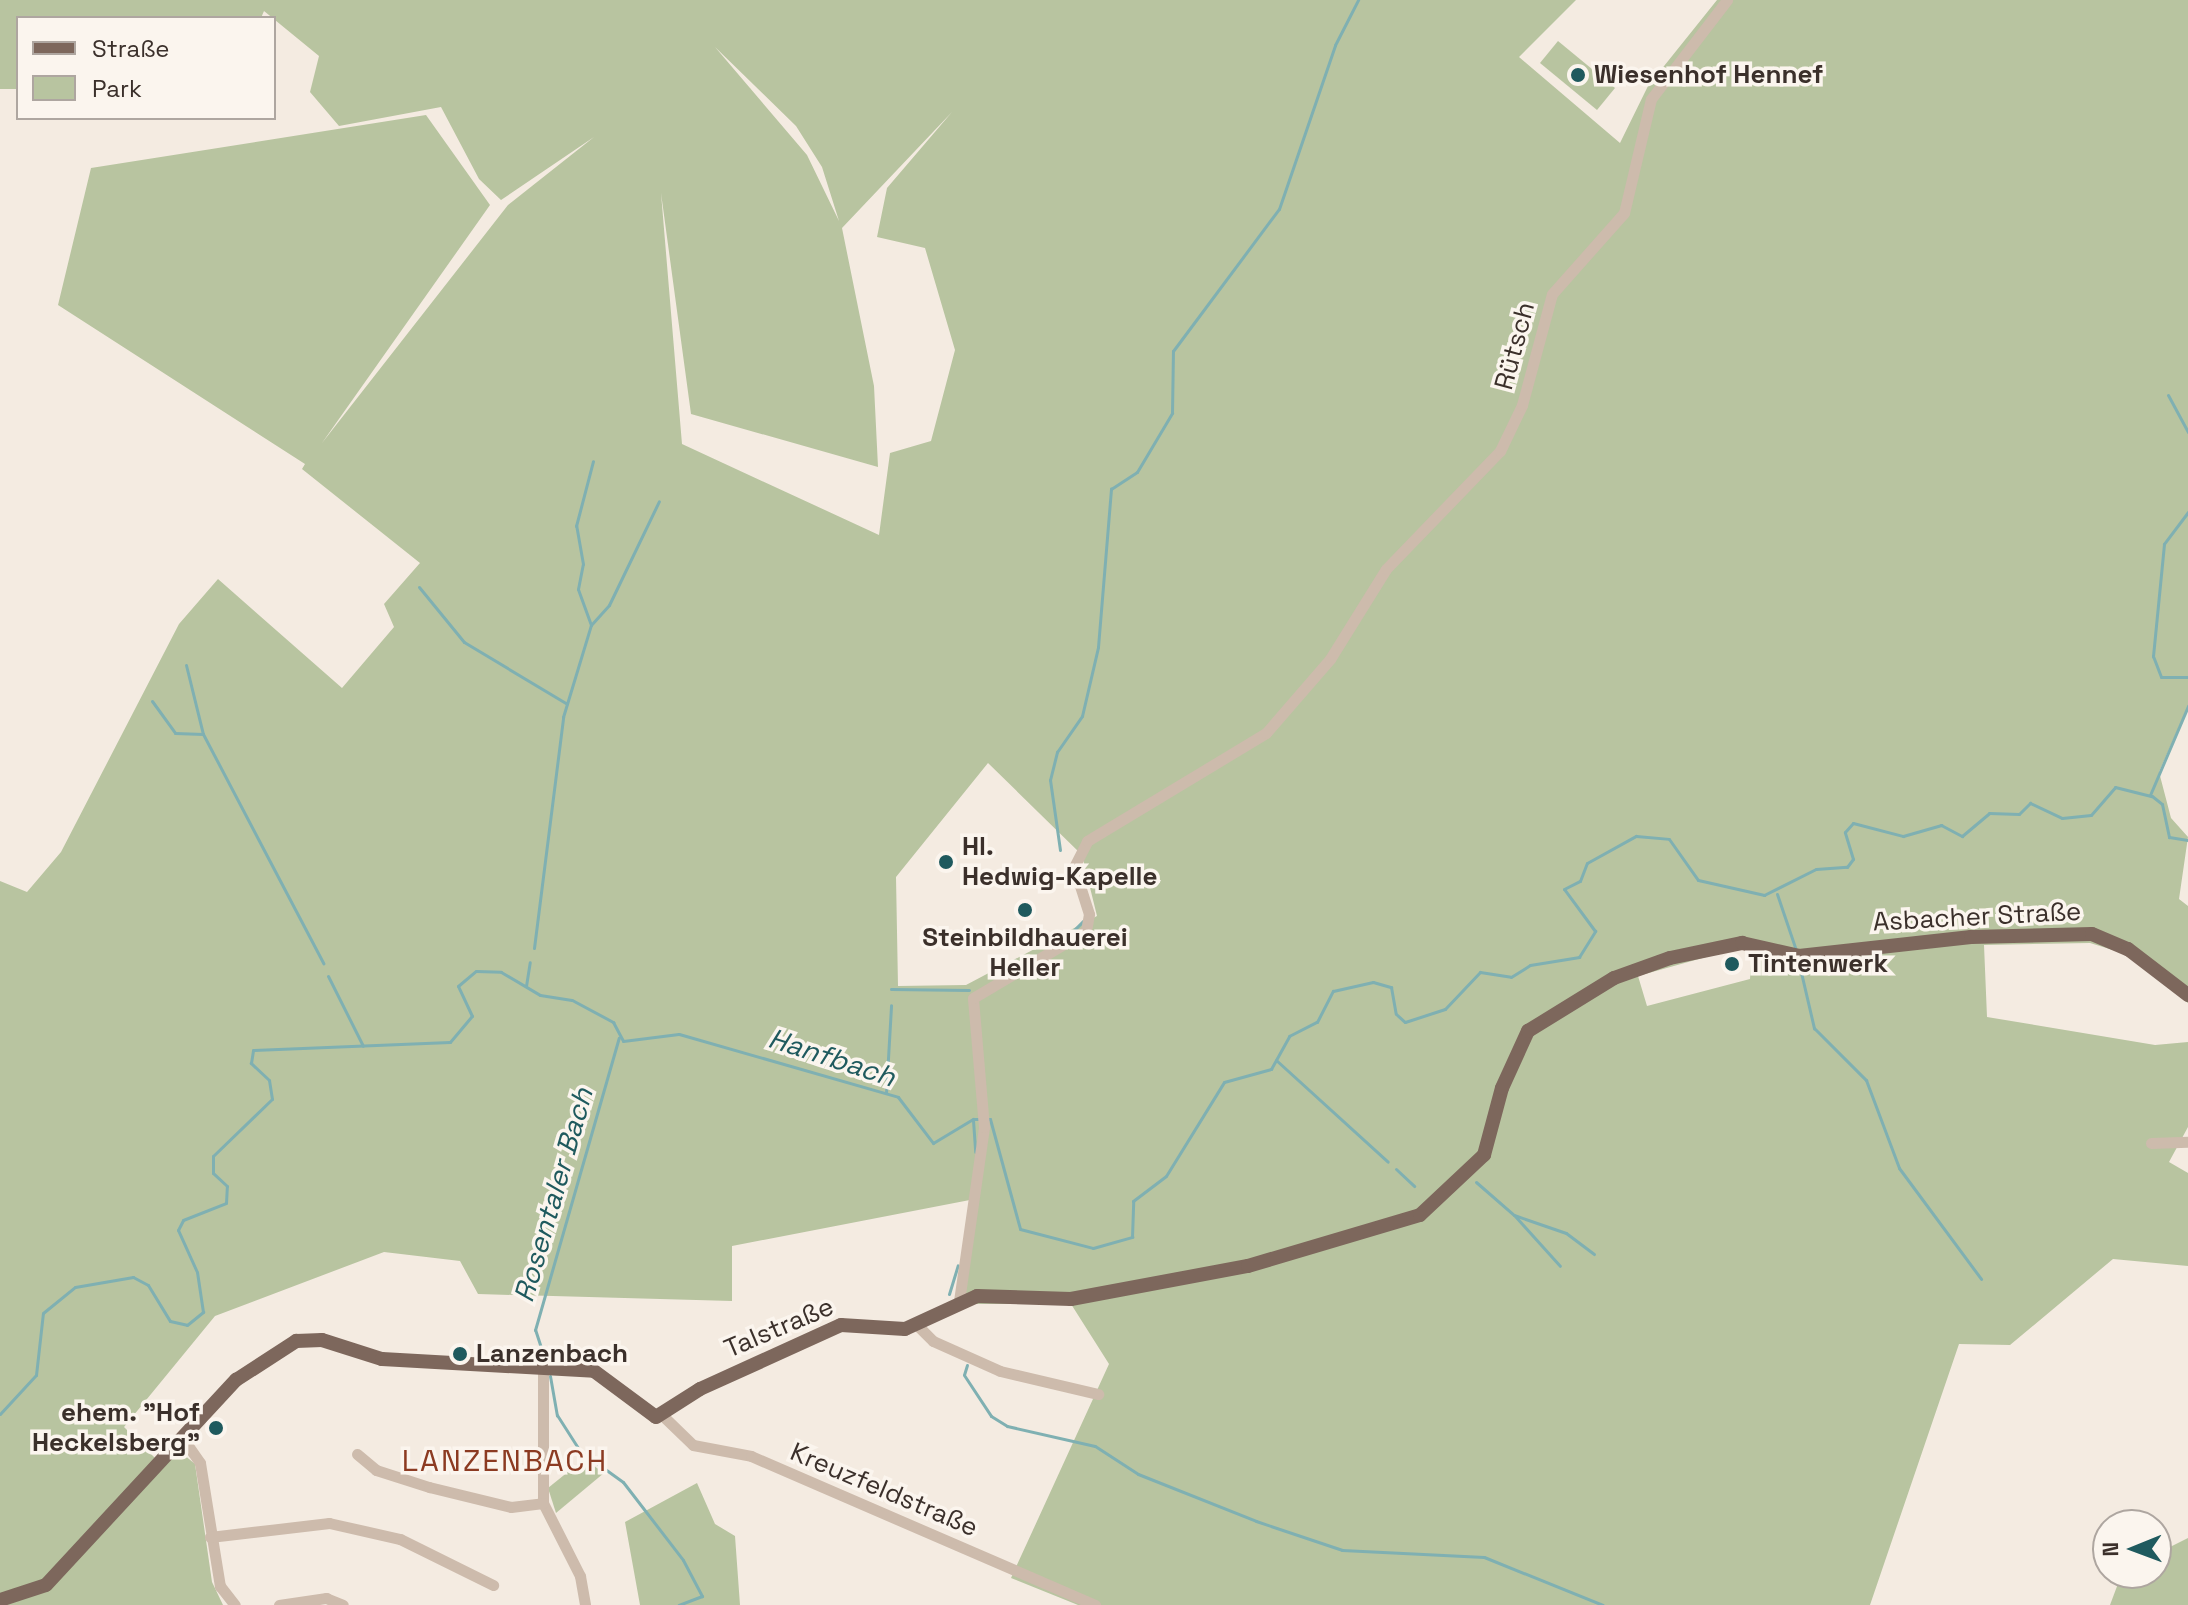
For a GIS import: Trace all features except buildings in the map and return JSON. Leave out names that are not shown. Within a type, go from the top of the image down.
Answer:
[{"type":"main road","name":"Asbacher Straße","points":[[959,1301],[1071,1299],[1248,1266],[1420,1215],[1484,1155],[1502,1088],[1528,1031],[1614,978],[1670,958],[1742,943],[1799,956],[1971,937],[2092,934],[2128,949],[2188,995]]},
{"type":"main road","points":[[918,1326],[959,1301]]},
{"type":"main road","name":"Talstraße","points":[[662,1415],[700,1389],[841,1325],[918,1326]]},
{"type":"main road","points":[[0,1600],[46,1585],[253,1366],[306,1339],[382,1359],[594,1371],[641,1412],[662,1415]]},
{"type":"street","name":"Rütsch","points":[[959,1301],[984,1127],[973,998],[1086,931],[1089,914],[1074,867],[1087,841],[1266,733],[1330,659],[1386,569],[1500,451],[1522,405],[1552,294],[1624,213],[1651,99],[1727,0]]},
{"type":"street","points":[[2151,1143],[2188,1142]]},
{"type":"street","points":[[918,1326],[933,1341],[1000,1371],[1098,1394]]},
{"type":"street","points":[[543,1369],[543,1503],[580,1576],[585,1605]]},
{"type":"street","name":"Kreuzfeldstraße","points":[[662,1415],[693,1445],[751,1456],[1095,1605]]},
{"type":"street","points":[[184,1440],[200,1463],[220,1586],[235,1605]]},
{"type":"street","points":[[357,1454],[376,1470],[429,1487],[511,1507],[543,1503]]},
{"type":"street","points":[[210,1537],[329,1523],[400,1539],[493,1585]]},
{"type":"street","points":[[279,1605],[326,1598],[343,1605]]},
{"type":"green space","points":[[0,0],[1576,0],[1519,57],[1620,143],[1648,86],[1717,0],[2188,0],[2188,706],[2159,772],[2171,818],[2188,837],[2179,899],[2188,906],[2188,1003],[2126,954],[2090,943],[1984,945],[1987,1017],[2155,1045],[2188,1042],[2188,1127],[2169,1162],[2188,1173],[2188,1266],[2113,1259],[2010,1345],[1959,1344],[1870,1605],[1078,1605],[1011,1578],[1109,1364],[1071,1304],[964,1304],[975,1199],[732,1246],[732,1301],[478,1294],[460,1261],[384,1252],[215,1316],[124,1427],[156,1459],[183,1454],[195,1464],[212,1582],[223,1605],[0,1605],[0,881],[27,892],[61,852],[179,624],[218,579],[342,688],[394,627],[384,604],[420,563],[302,469],[305,464],[58,305],[91,168],[426,115],[490,205],[322,443],[508,205],[594,137],[501,200],[479,179],[441,107],[339,126],[310,92],[319,56],[276,21],[276,16],[264,11],[262,16],[16,16],[16,89],[0,89]],"holes":[[[715,47],[796,126],[822,167],[839,221],[807,155]],[[952,112],[887,188],[877,237],[925,248],[955,350],[931,441],[890,453],[879,535],[682,444],[661,193],[691,414],[878,467],[874,386],[842,228]],[[988,763],[1082,855],[1097,916],[966,985],[898,986],[896,877]],[[1742,947],[1752,949],[1750,979],[1647,1006],[1638,976]]]},
{"type":"green space","name":"Wiesenhof Hennef","points":[[1558,41],[1615,88],[1597,110],[1540,63]]},
{"type":"green space","points":[[584,1459],[604,1473],[556,1513],[548,1488]]},
{"type":"green space","points":[[697,1483],[715,1524],[735,1536],[740,1605],[640,1605],[625,1522]]},
{"type":"green space","points":[[2188,1538],[2188,1605],[2110,1605],[2116,1589],[2172,1589],[2172,1546]]},
{"type":"waterway","points":[[1060,850],[1050,780],[1057,752],[1082,716],[1098,647],[1111,489],[1137,472],[1172,413],[1173,351],[1279,209],[1335,45],[1358,0]]},
{"type":"waterway","points":[[2168,395],[2188,432]]},
{"type":"waterway","points":[[534,948],[563,717],[591,625],[578,589],[583,564],[576,526],[593,461]]},
{"type":"waterway","points":[[591,625],[609,605],[659,501]]},
{"type":"waterway","points":[[2188,512],[2164,544],[2153,656],[2161,677],[2188,677]]},
{"type":"waterway","points":[[419,587],[464,642],[567,704]]},
{"type":"waterway","points":[[186,665],[203,734],[323,963]]},
{"type":"waterway","points":[[152,701],[175,733],[203,734]]},
{"type":"waterway","points":[[2150,795],[2188,706]]},
{"type":"waterway","name":"Hanfbach","points":[[0,1414],[36,1375],[43,1313],[75,1287],[133,1277],[148,1285],[170,1321],[187,1325],[203,1312],[197,1272],[178,1230],[183,1220],[226,1203],[227,1186],[213,1173],[213,1156],[272,1099],[269,1080],[251,1063],[253,1050],[450,1042],[472,1016],[458,986],[476,971],[501,972],[540,995],[572,1000],[613,1022],[623,1041],[679,1034],[898,1097],[933,1143],[973,1119],[990,1119],[1020,1229],[1093,1248],[1132,1237],[1133,1201],[1166,1176],[1224,1082],[1271,1069],[1289,1036],[1317,1022],[1333,991],[1373,982],[1391,987],[1396,1014],[1405,1022],[1445,1009],[1480,972],[1511,977],[1530,965],[1579,957],[1595,931],[1564,889],[1580,881],[1587,863],[1636,836],[1669,839],[1698,880],[1764,895],[1816,869],[1847,867],[1853,859],[1845,832],[1853,823],[1903,836],[1941,825],[1962,836],[1989,813],[2019,814],[2030,803],[2062,818],[2091,815],[2115,787],[2152,796],[2162,804],[2169,837],[2188,840]]},
{"type":"waterway","points":[[1777,894],[1796,950]]},
{"type":"waterway","points":[[1069,935],[1083,921]]},
{"type":"waterway","points":[[526,986],[530,962]]},
{"type":"waterway","points":[[1800,968],[1814,1028],[1866,1080],[1899,1168],[1981,1279]]},
{"type":"waterway","points":[[328,976],[363,1046]]},
{"type":"waterway","points":[[891,989],[969,990]]},
{"type":"waterway","points":[[886,1093],[891,1005]]},
{"type":"waterway","name":"Rosentaler Bach","points":[[546,1363],[535,1330],[619,1038]]},
{"type":"waterway","points":[[1276,1060],[1388,1162]]},
{"type":"waterway","points":[[973,1120],[975,1152]]},
{"type":"waterway","points":[[1396,1169],[1414,1186]]},
{"type":"waterway","points":[[1476,1182],[1514,1215],[1566,1233],[1594,1254]]},
{"type":"waterway","points":[[1515,1216],[1560,1266]]},
{"type":"waterway","points":[[949,1294],[958,1265]]},
{"type":"waterway","points":[[967,1365],[964,1375],[991,1416],[1007,1426],[1095,1446],[1138,1474],[1256,1521],[1342,1550],[1484,1557],[1603,1605]]},
{"type":"waterway","name":"Rosentaler Bach","points":[[550,1376],[557,1415],[580,1451],[623,1482],[683,1560],[702,1596],[679,1605]]},
{"type":"place","name":"Wiesenhof Hennef","points":[[1578,75]]},
{"type":"place","name":"Hl. Hedwig-Kapelle","points":[[946,862]]},
{"type":"place","name":"Steinbildhauerei Heller","points":[[1025,910]]},
{"type":"place","name":"Tintenwerk","points":[[1732,964]]},
{"type":"place","name":"Lanzenbach","points":[[460,1354]]},
{"type":"place","name":"ehem. \"Hof Heckelsberg\"","points":[[216,1428]]},
{"type":"district","name":"LANZENBACH","points":[[505,1461]]}]
